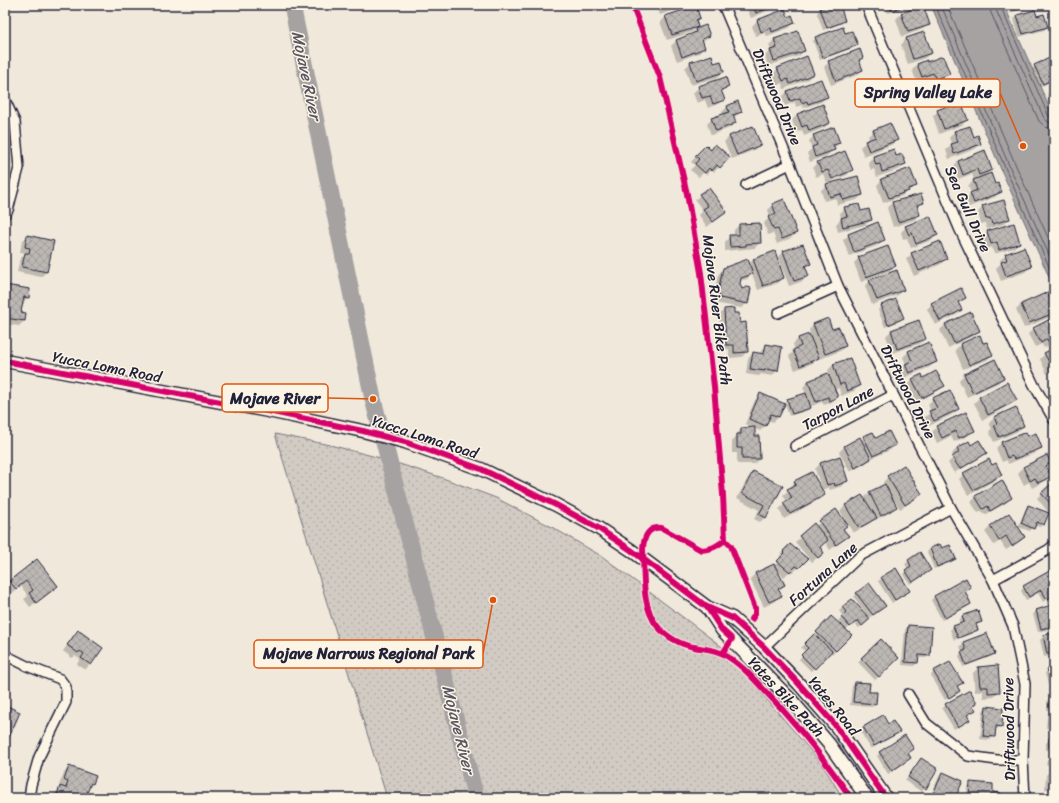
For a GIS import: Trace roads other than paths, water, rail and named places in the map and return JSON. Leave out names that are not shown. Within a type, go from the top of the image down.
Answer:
[{"type":"main road","name":"Yucca Loma Road","points":[[5,361],[316,420],[391,438],[447,456],[494,475],[556,505],[598,528],[637,554],[707,606],[732,618],[754,637]]},
{"type":"main road","name":"Yucca Loma Road","points":[[707,606],[722,630],[732,639]]},
{"type":"main road","name":"Yates Road","points":[[754,637],[799,684],[836,726],[886,798]]},
{"type":"main road","name":"Yates Road","points":[[732,639],[791,700],[829,744],[867,798]]},
{"type":"street","name":"Driftwood Drive","points":[[723,5],[790,164],[838,286],[951,508],[993,580],[1012,626],[1025,684],[1023,760],[1024,798]]},
{"type":"street","name":"Sea Gull Drive","points":[[866,5],[959,228],[1034,385],[1054,420]]},
{"type":"street","points":[[5,100],[14,122],[19,168],[8,210],[5,214]]},
{"type":"street","points":[[746,185],[790,164]]},
{"type":"street","points":[[778,314],[838,286]]},
{"type":"street","name":"Tarpon Lane","points":[[795,446],[893,395]]},
{"type":"street","name":"Fortuna Lane","points":[[764,647],[860,556],[951,508]]},
{"type":"street","points":[[993,580],[1048,550],[1054,545]]},
{"type":"street","points":[[5,655],[27,666],[60,679],[66,687],[66,702],[39,757],[31,784],[29,798]]},
{"type":"street","points":[[908,694],[926,723],[968,756],[997,760],[1023,760]]},
{"type":"water","points":[[931,5],[1004,5],[1054,118],[1054,288],[1003,174]]},
{"type":"waterway","name":"Mojave River","points":[[292,5],[373,399],[476,798]]},
{"type":"place","name":"Spring Valley Lake","points":[[1023,146]]},
{"type":"place","name":"Mojave River","points":[[373,399]]},
{"type":"place","name":"Mojave Narrows Regional Park","points":[[493,600]]}]
